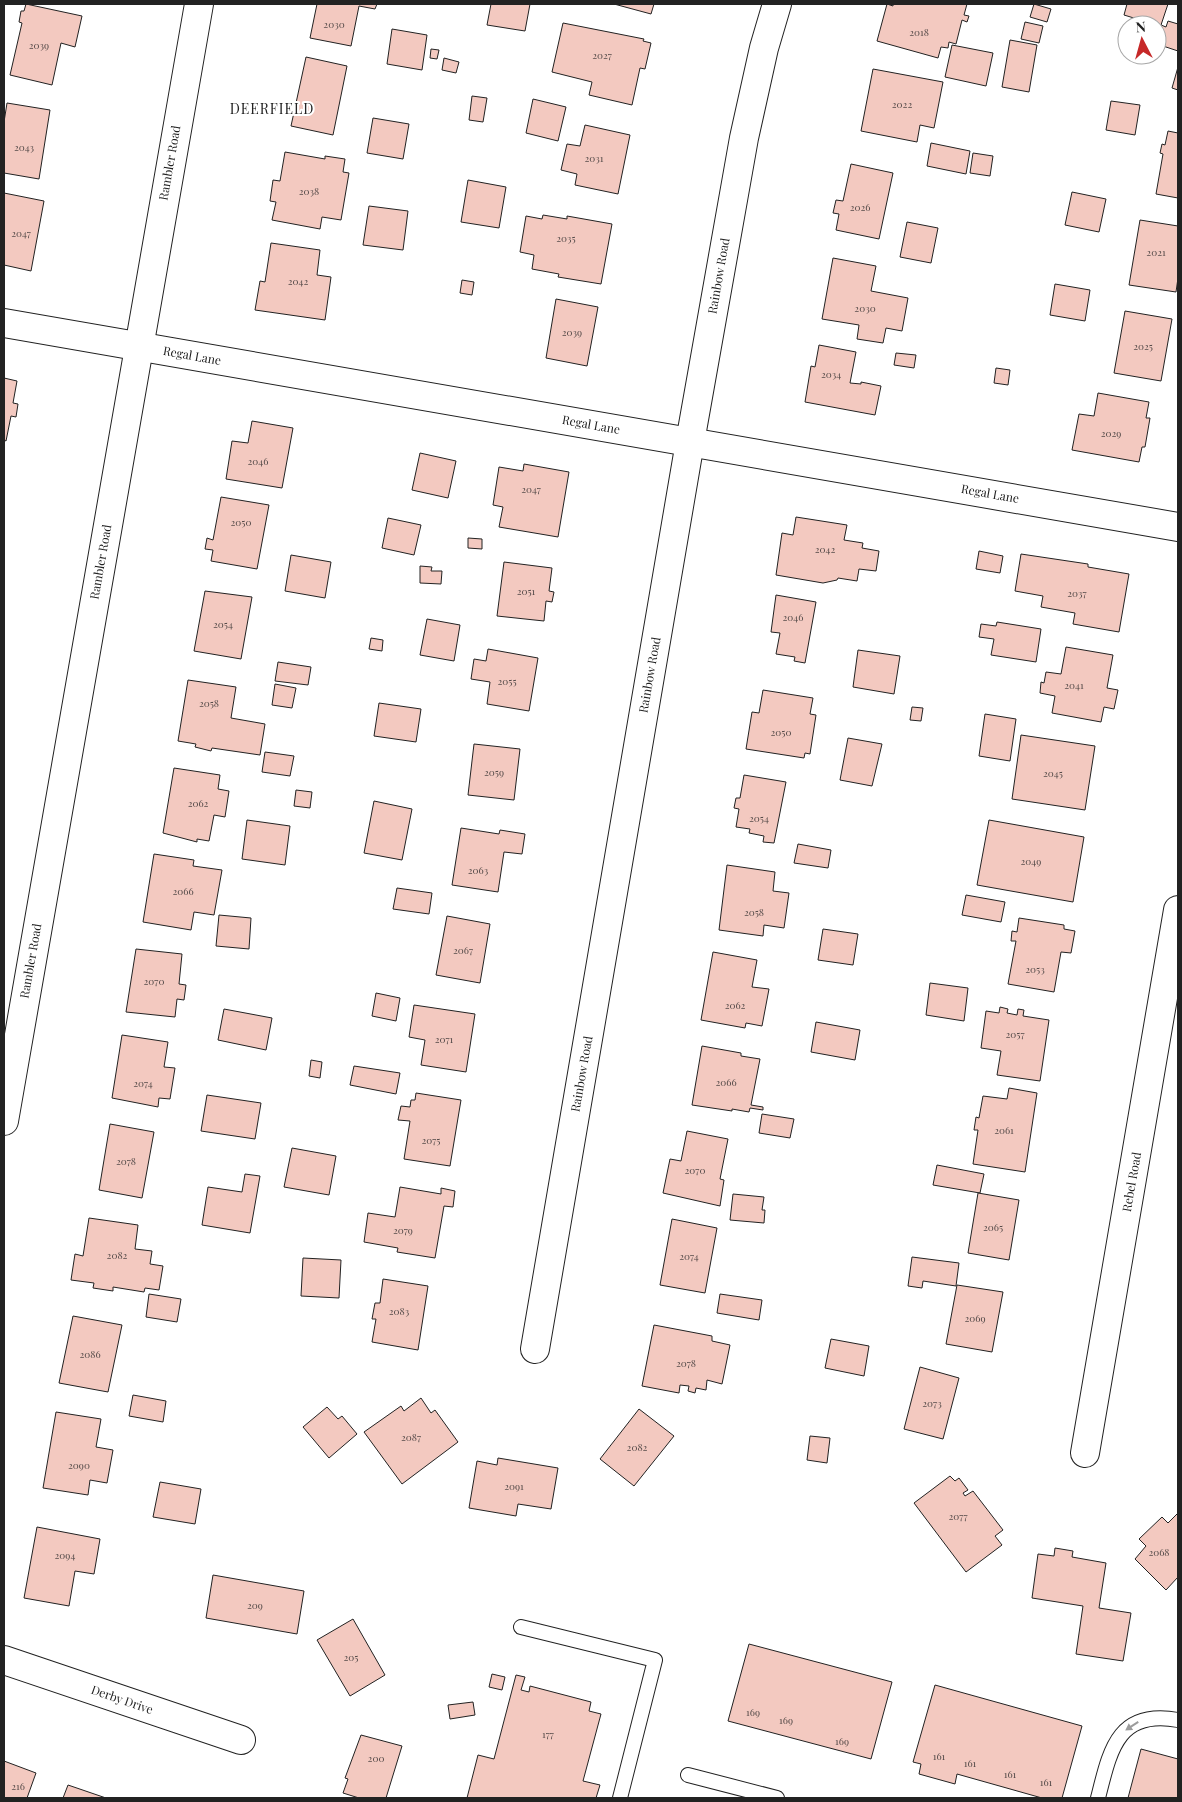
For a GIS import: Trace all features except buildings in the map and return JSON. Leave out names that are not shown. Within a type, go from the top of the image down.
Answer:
[{"type":"street","name":"Rambler Road","points":[[4,1121],[199,4]]},
{"type":"street","name":"Rainbow Road","points":[[535,1349],[690,442],[744,138],[764,48],[777,4]]},
{"type":"street","name":"Regal Lane","points":[[4,323],[1178,527]]},
{"type":"street","name":"Rebel Road","points":[[1085,1454],[1178,910]]},
{"type":"street","name":"Derby Drive","points":[[4,1660],[241,1740]]},
{"type":"lane","points":[[521,1627],[655,1660],[620,1798]]},
{"type":"lane","points":[[1098,1798],[1109,1757],[1117,1738],[1132,1724],[1149,1718],[1178,1720]]},
{"type":"lane","points":[[688,1775],[777,1798]]},
{"type":"district","name":"DEERFIELD","points":[[272,109]]}]
